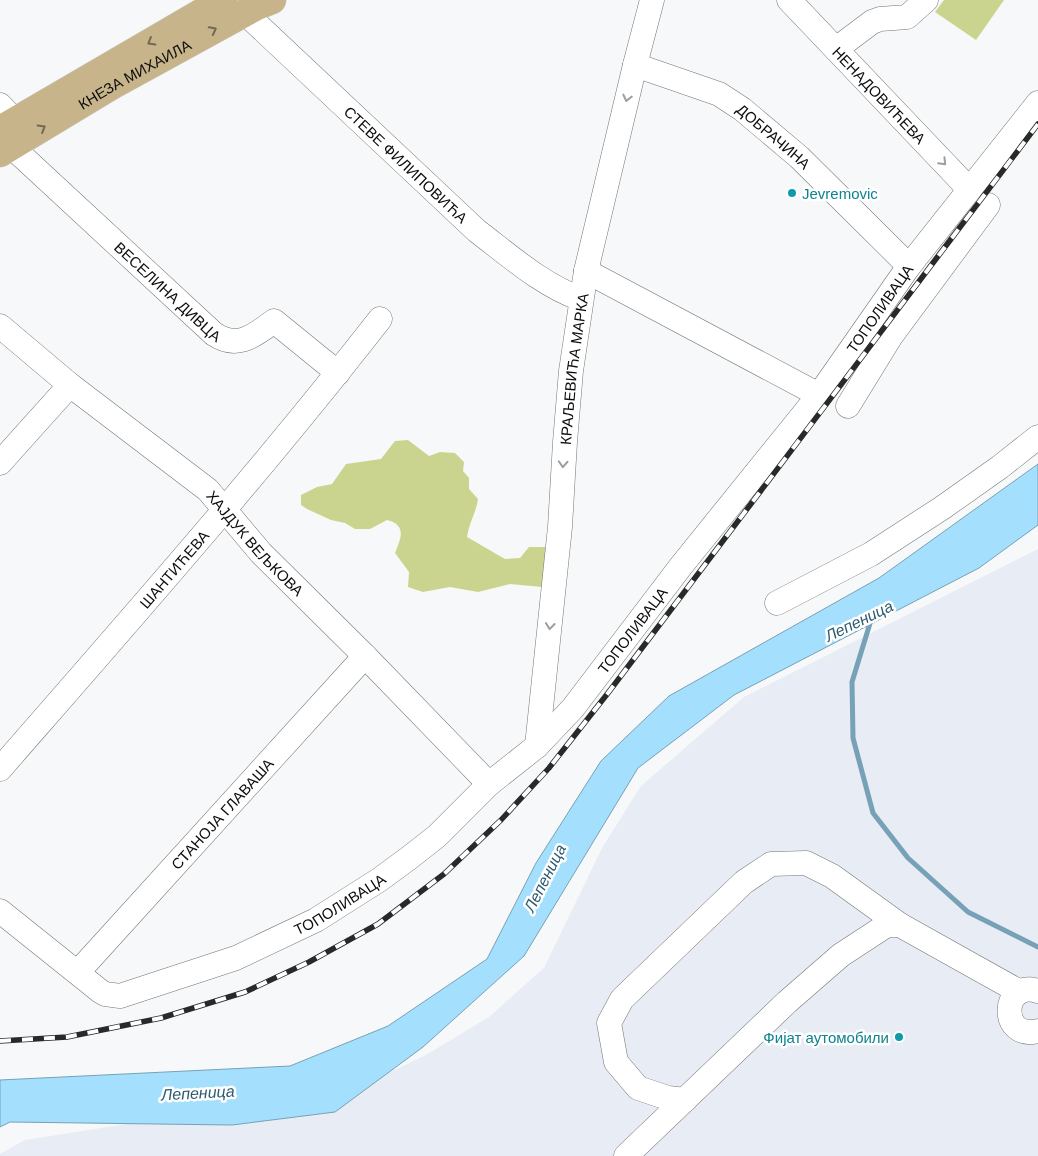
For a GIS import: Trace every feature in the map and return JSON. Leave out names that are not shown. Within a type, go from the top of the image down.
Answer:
[{"type":"main road","name":"КНЕЗА МИХАИЛА","points":[[5,131],[111,86],[234,6],[272,0]]},
{"type":"street","name":"КРАЉЕВИЋА МАРКА","points":[[538,746],[560,527],[570,380],[581,299],[586,271],[652,0]]},
{"type":"street","name":"НЕНАДОВИЋЕВА","points":[[789,0],[969,189]]},
{"type":"street","points":[[836,49],[872,22],[880,19],[907,17],[926,0]]},
{"type":"street","name":"СТЕВЕ ФИЛИПОВИЋА","points":[[234,6],[478,230],[514,260],[551,286],[581,299]]},
{"type":"street","name":"ДОБРАЧИНА","points":[[635,65],[719,94],[742,109],[799,157],[910,266]]},
{"type":"street","name":"ТОПОЛИВАЦА","points":[[78,972],[100,991],[113,996],[128,994],[236,958],[316,920],[378,880],[430,841],[489,784],[538,746],[573,708],[681,566],[819,395],[910,266],[1038,103]]},
{"type":"street","name":"ВЕСЕЛИНА ДИВЦА","points":[[5,131],[214,334],[226,340],[239,341],[250,338],[274,321],[338,373]]},
{"type":"street","name":"ТОПОЛИВАЦА","points":[[848,406],[891,336],[988,205]]},
{"type":"street","points":[[586,271],[819,395]]},
{"type":"street","name":"ШАНТИЋЕВА","points":[[0,769],[225,509],[338,373],[380,319]]},
{"type":"street","name":"ХАЈДУК ВЕЉКОВА","points":[[0,326],[70,385],[208,490],[261,553],[365,656],[489,784]]},
{"type":"street","points":[[0,463],[70,385]]},
{"type":"street","points":[[776,603],[871,554],[949,503],[1038,437]]},
{"type":"street","name":"СТАНОЈА ГЛАВАША","points":[[78,972],[365,656]]},
{"type":"street","points":[[685,1100],[668,1098],[638,1088],[616,1062],[609,1023],[622,999],[744,882],[771,864],[806,863],[832,876],[900,925],[1029,992]]},
{"type":"street","points":[[0,911],[78,972]]},
{"type":"street","points":[[626,1156],[787,1002],[841,955],[887,925],[900,925]]},
{"type":"street","points":[[1029,992],[1014,997],[1010,1003],[1010,1017],[1018,1029],[1024,1032],[1038,1031]]},
{"type":"shaded area","points":[[1038,549],[1038,1156],[0,1156],[0,1154],[25,1140],[253,1104],[344,1094],[426,1055],[489,1017],[544,968],[602,848],[641,786],[744,697]]},
{"type":"green space","points":[[944,0],[1004,0],[976,40],[935,12]]},
{"type":"green space","points":[[408,440],[429,456],[440,452],[455,453],[464,462],[463,471],[469,478],[469,489],[478,499],[467,537],[505,559],[520,558],[529,547],[545,547],[550,551],[542,587],[510,584],[478,592],[450,587],[423,592],[408,587],[409,572],[395,553],[401,533],[398,525],[387,520],[370,529],[355,529],[345,523],[331,520],[301,505],[301,495],[317,487],[332,484],[346,464],[381,459],[395,441]]},
{"type":"water","name":"Лепеница","points":[[1038,464],[1038,525],[979,568],[734,695],[638,768],[524,956],[423,1047],[335,1112],[232,1125],[10,1122],[0,1127],[0,1080],[290,1066],[388,1026],[487,959],[536,863],[601,761],[669,696],[879,578]]},
{"type":"waterway","name":"Лепеница","points":[[871,620],[852,682],[853,738],[873,813],[908,858],[968,912],[1038,947]]},
{"type":"railway","points":[[0,1041],[67,1037],[161,1018],[245,992],[309,962],[378,924],[444,874],[501,820],[549,768],[608,693],[1038,124]]},
{"type":"place","name":"Jevremovic","points":[[792,193]]},
{"type":"place","name":"Фијат аутомобили","points":[[899,1037]]}]
